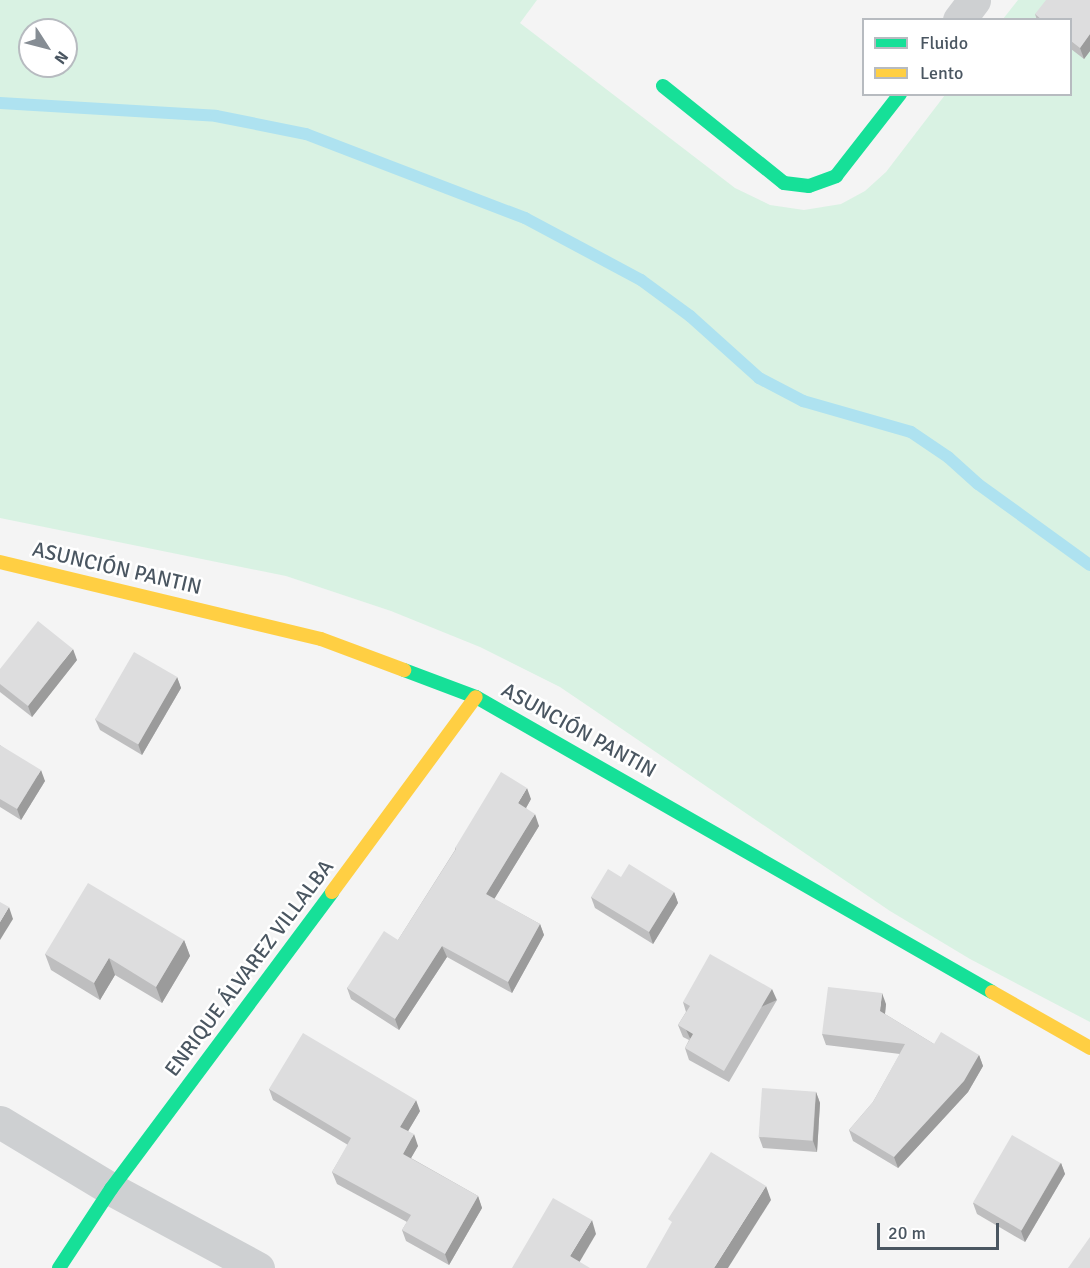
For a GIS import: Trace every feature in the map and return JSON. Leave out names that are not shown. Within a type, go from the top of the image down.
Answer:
[{"type":"street","points":[[960,18],[974,0]]},
{"type":"street","points":[[663,86],[784,183],[809,186],[836,176],[898,96]]},
{"type":"street","name":"ASUNCIÓN PANTIN","points":[[0,562],[321,639],[476,697],[571,748],[1090,1048]]},
{"type":"street","name":"ENRIQUE ÁLVAREZ VILLALBA","points":[[59,1268],[111,1189],[476,697]]},
{"type":"street","points":[[0,1122],[111,1189],[258,1268]]},
{"type":"green space","points":[[0,0],[537,0],[520,23],[735,188],[770,205],[804,210],[841,204],[865,191],[886,172],[944,96],[1072,96],[1072,18],[1004,18],[1018,0],[1090,0],[1090,1022],[970,959],[890,911],[560,687],[480,647],[391,611],[286,576],[0,518]]},
{"type":"building","points":[[1046,0],[1090,0],[1090,34],[1080,48],[1072,42],[1072,18],[1040,18],[1035,14]]},
{"type":"building","points":[[38,621],[73,649],[28,706],[0,684],[0,669]]},
{"type":"building","points":[[134,652],[177,677],[138,745],[95,720]]},
{"type":"building","points":[[0,745],[41,770],[17,809],[0,799]]},
{"type":"building","points":[[501,772],[527,788],[518,803],[535,814],[486,894],[540,924],[508,982],[442,946],[395,1019],[347,988],[384,931],[398,940],[456,849]]},
{"type":"building","points":[[629,864],[674,892],[649,932],[591,897],[608,869],[621,877]]},
{"type":"building","points":[[88,883],[184,940],[156,987],[109,958],[94,983],[45,954]]},
{"type":"building","points":[[0,902],[9,907],[0,922]]},
{"type":"building","points":[[710,954],[772,989],[724,1071],[685,1048],[693,1034],[678,1025],[690,1006],[683,1002]]},
{"type":"building","points":[[828,987],[882,993],[880,1011],[934,1044],[941,1032],[979,1055],[964,1081],[894,1157],[849,1130],[873,1102],[905,1044],[822,1034]]},
{"type":"building","points":[[303,1033],[416,1100],[400,1127],[414,1134],[403,1154],[478,1196],[445,1254],[402,1230],[411,1215],[332,1172],[351,1138],[269,1089]]},
{"type":"building","points":[[762,1088],[816,1092],[812,1141],[759,1137]]},
{"type":"building","points":[[1012,1135],[1060,1163],[1021,1231],[973,1203]]},
{"type":"building","points":[[711,1152],[766,1186],[714,1268],[646,1268],[672,1222],[668,1219]]},
{"type":"building","points":[[553,1198],[592,1220],[570,1256],[590,1268],[512,1268]]},
{"type":"building","points":[[1090,1237],[1090,1268],[1068,1268]]},
{"type":"waterway","points":[[0,103],[216,116],[306,134],[525,218],[641,280],[690,316],[759,378],[803,401],[911,432],[948,457],[978,484],[1090,565]]},
{"type":"traffic: fast","points":[[663,86],[784,183],[809,186],[836,176],[898,96]]},
{"type":"traffic: fast","points":[[404,670],[476,697],[992,992]]},
{"type":"traffic: fast","points":[[59,1268],[111,1189],[332,892]]},
{"type":"traffic: slow","points":[[0,562],[321,639],[404,670]]},
{"type":"traffic: slow","points":[[332,892],[476,697]]},
{"type":"traffic: slow","points":[[992,992],[1090,1048]]}]
